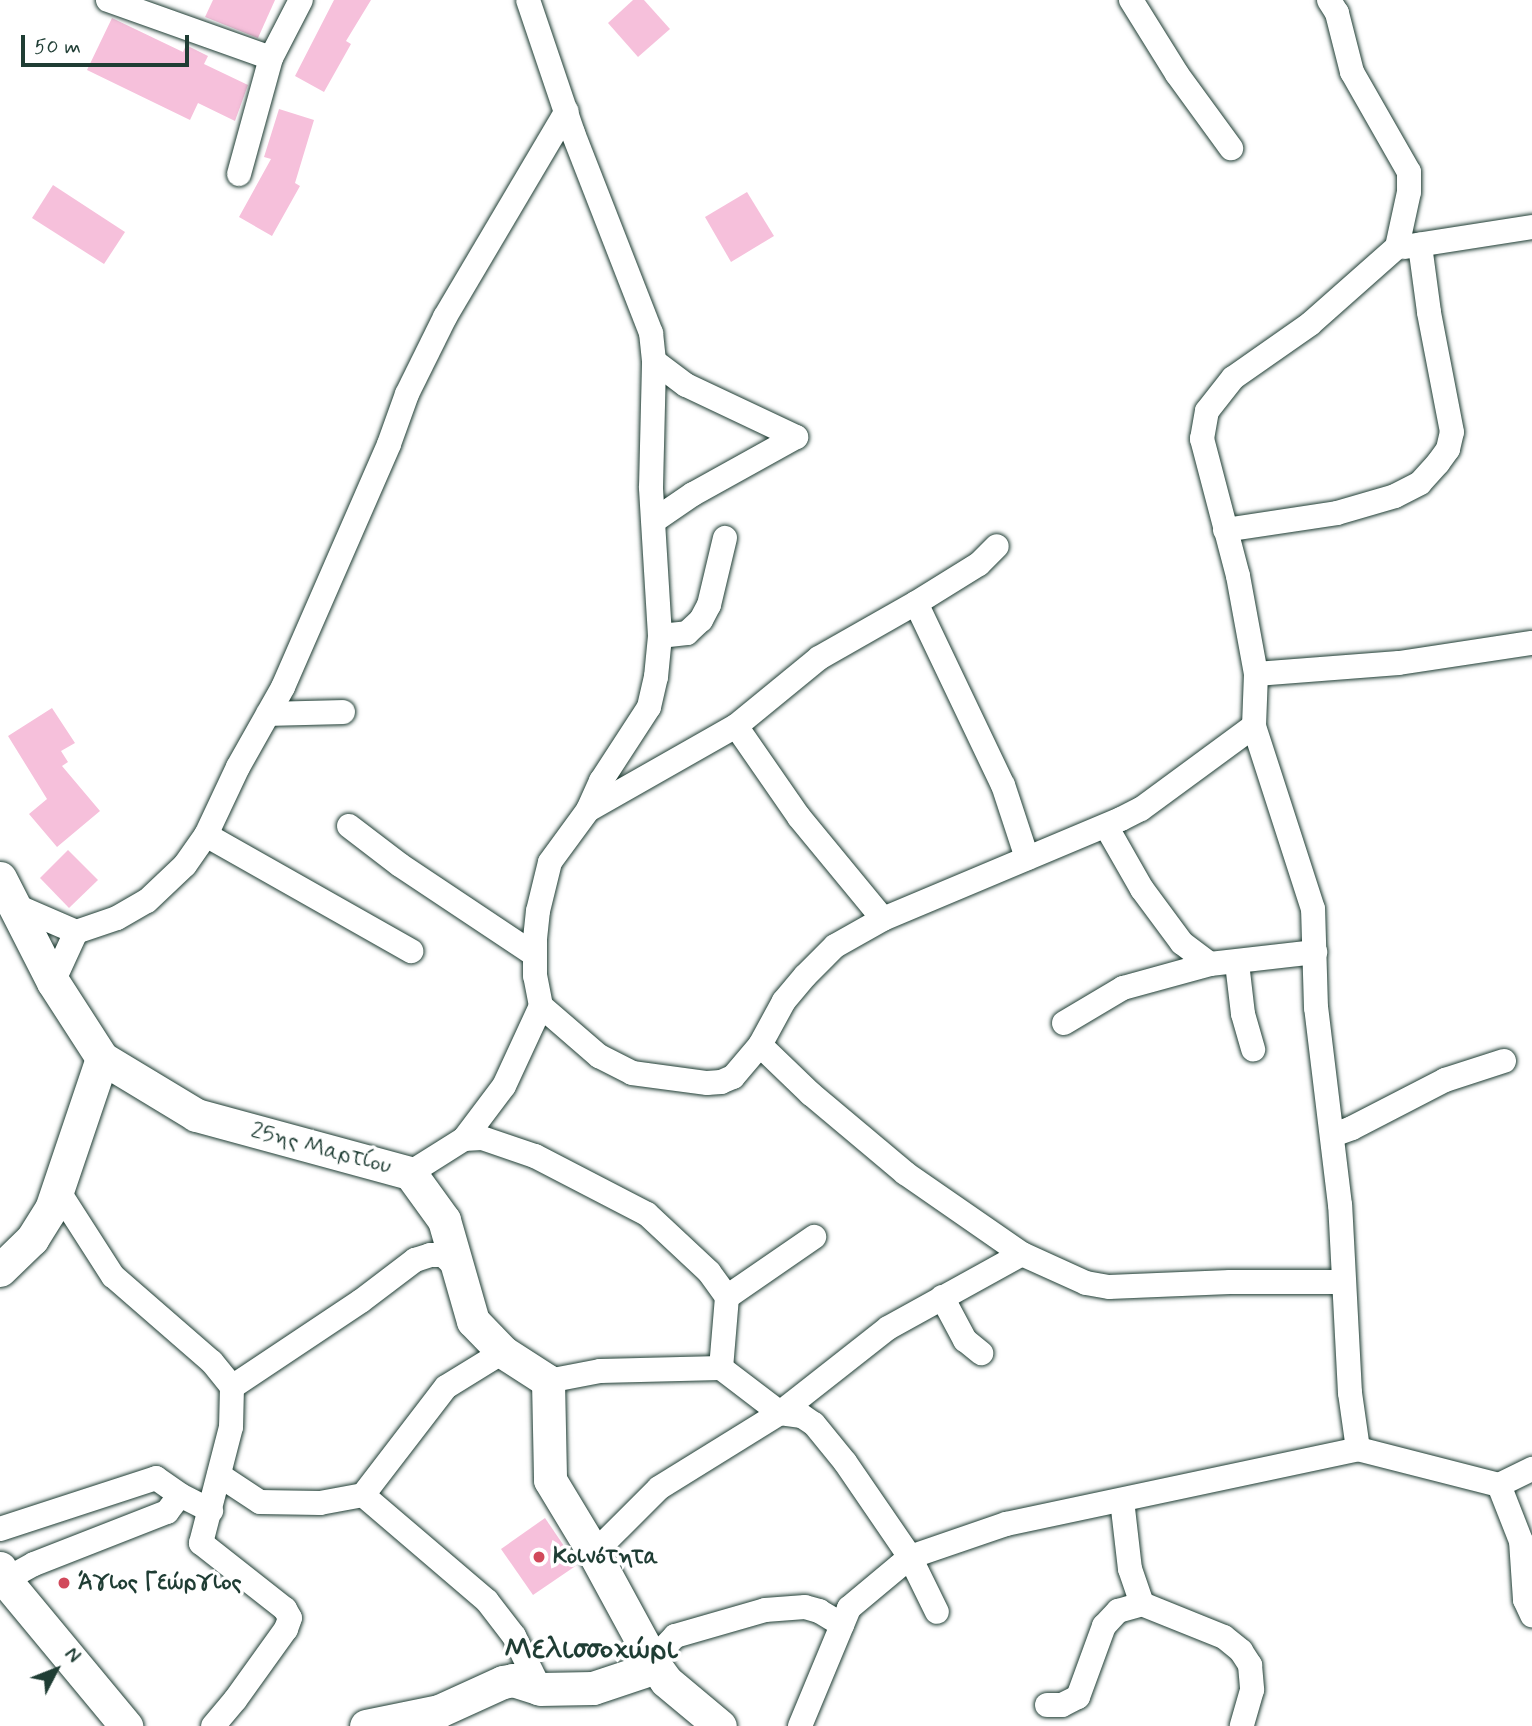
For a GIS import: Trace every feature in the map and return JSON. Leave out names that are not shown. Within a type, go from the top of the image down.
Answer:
[{"type":"main road","points":[[0,1270],[32,1239],[59,1192],[102,1058],[53,982],[7,891]]},
{"type":"main road","name":"25ης Μαρτίου","points":[[102,1058],[196,1115],[410,1173],[444,1220],[473,1321],[503,1352],[548,1381]]},
{"type":"main road","points":[[548,1381],[550,1480],[594,1553],[656,1667],[666,1681],[720,1726]]},
{"type":"main road","points":[[2,1574],[126,1726]]},
{"type":"main road","points":[[366,1726],[440,1718],[503,1682],[513,1680],[540,1689],[593,1688],[614,1684],[656,1667]]},
{"type":"street","points":[[108,0],[271,58]]},
{"type":"street","points":[[239,174],[271,58],[301,0]]},
{"type":"street","points":[[1131,0],[1177,74],[1231,148]]},
{"type":"street","points":[[1225,530],[1337,513],[1395,496],[1420,483],[1438,463],[1448,449],[1452,432],[1429,312],[1409,246],[1409,172],[1361,91],[1349,63],[1337,13],[1329,0]]},
{"type":"street","points":[[410,1173],[464,1139],[504,1086],[541,1006],[535,976],[535,955],[538,911],[550,862],[588,810],[601,781],[649,707],[656,677],[660,636],[651,487],[654,361],[651,333],[567,111],[522,3]]},
{"type":"street","points":[[53,982],[76,932],[117,918],[147,901],[185,865],[206,835],[238,767],[268,714],[389,444],[407,394],[434,339],[567,111]]},
{"type":"street","points":[[1358,1450],[1333,1135],[1317,1007],[1313,909],[1254,726],[1256,674],[1238,576],[1202,439],[1207,411],[1233,378],[1310,324],[1409,246],[1532,228]]},
{"type":"street","points":[[654,361],[686,385],[796,437],[692,494],[654,520]]},
{"type":"street","points":[[660,636],[687,633],[701,620],[709,605],[725,538]]},
{"type":"street","points":[[588,810],[736,726],[819,659],[979,564],[997,546]]},
{"type":"street","points":[[916,603],[1003,785],[1027,858]]},
{"type":"street","points":[[1256,674],[1399,663],[1532,643]]},
{"type":"street","points":[[268,714],[343,712]]},
{"type":"street","points":[[736,726],[799,817],[883,919]]},
{"type":"street","points":[[541,1006],[599,1056],[632,1073],[707,1083],[721,1082],[733,1077],[760,1045],[784,1001],[835,946],[883,919],[1107,826],[1141,808],[1254,726]]},
{"type":"street","points":[[349,826],[410,872],[535,955]]},
{"type":"street","points":[[1107,826],[1142,889],[1182,943],[1210,964]]},
{"type":"street","points":[[206,835],[411,951]]},
{"type":"street","points":[[7,891],[76,932]]},
{"type":"street","points":[[1063,1023],[1123,988],[1210,964],[1315,952]]},
{"type":"street","points":[[1237,963],[1242,1014],[1253,1050]]},
{"type":"street","points":[[760,1045],[811,1094],[905,1173],[1022,1254],[1053,1270],[1086,1283],[1109,1287],[1230,1282],[1343,1282]]},
{"type":"street","points":[[1333,1135],[1445,1080],[1504,1061]]},
{"type":"street","points":[[464,1139],[482,1138],[535,1156],[647,1214],[702,1265],[727,1297],[721,1368]]},
{"type":"street","points":[[59,1192],[113,1276],[212,1362],[232,1387],[231,1427],[201,1543],[285,1609],[290,1618],[286,1629],[213,1726]]},
{"type":"street","points":[[727,1297],[814,1237]]},
{"type":"street","points":[[594,1553],[659,1488],[780,1413],[888,1328],[1022,1254]]},
{"type":"street","points":[[232,1387],[361,1301],[415,1260],[430,1255],[443,1255],[456,1267]]},
{"type":"street","points":[[942,1297],[965,1340],[981,1353]]},
{"type":"street","points":[[219,1475],[260,1502],[320,1503],[363,1496],[446,1387],[503,1352]]},
{"type":"street","points":[[548,1381],[600,1371],[721,1368],[780,1413],[802,1416],[814,1424],[845,1462],[910,1557],[937,1612]]},
{"type":"street","points":[[800,1726],[849,1608],[910,1557],[1006,1524],[1358,1450],[1499,1485],[1532,1469]]},
{"type":"street","points":[[0,1529],[156,1478],[180,1496],[211,1511]]},
{"type":"street","points":[[1499,1485],[1521,1541],[1525,1600],[1532,1615]]},
{"type":"street","points":[[2,1574],[167,1512],[180,1496]]},
{"type":"street","points":[[363,1496],[487,1601],[514,1636],[540,1689]]},
{"type":"street","points":[[1122,1500],[1130,1569],[1142,1604]]},
{"type":"street","points":[[1521,1541],[1532,1518]]},
{"type":"street","points":[[1047,1705],[1062,1705],[1078,1697],[1104,1626],[1118,1611],[1142,1604],[1224,1637],[1241,1651],[1250,1665],[1252,1690],[1242,1726]]},
{"type":"street","points":[[656,1667],[662,1650],[675,1636],[765,1610],[805,1607],[819,1611],[842,1625]]},
{"type":"building","points":[[213,0],[275,0],[258,38],[205,17]]},
{"type":"building","points":[[334,0],[371,0],[346,41],[351,44],[324,92],[295,76]]},
{"type":"building","points":[[633,0],[644,0],[670,29],[638,57],[608,23]]},
{"type":"building","points":[[112,18],[183,52],[186,45],[208,56],[204,64],[248,85],[235,121],[198,103],[190,120],[87,70]]},
{"type":"building","points":[[279,109],[314,120],[295,183],[300,186],[272,236],[239,217],[271,159],[264,157]]},
{"type":"building","points":[[53,185],[125,232],[104,264],[32,218]]},
{"type":"building","points":[[747,192],[774,236],[731,262],[705,217]]},
{"type":"building","points":[[52,708],[75,743],[61,751],[68,762],[62,766],[100,811],[57,847],[29,814],[47,799],[8,736]]},
{"type":"building","points":[[68,850],[98,880],[69,908],[40,878]]},
{"type":"building","name":"Κοινότητα","points":[[545,1518],[577,1565],[533,1595],[501,1549]]},
{"type":"place","name":"Κοινότητα","points":[[539,1557]]},
{"type":"place","name":"Άγιος Γεώργιος","points":[[64,1583]]},
{"type":"district","name":"Μελισσοχώρι","points":[[591,1650]]}]
